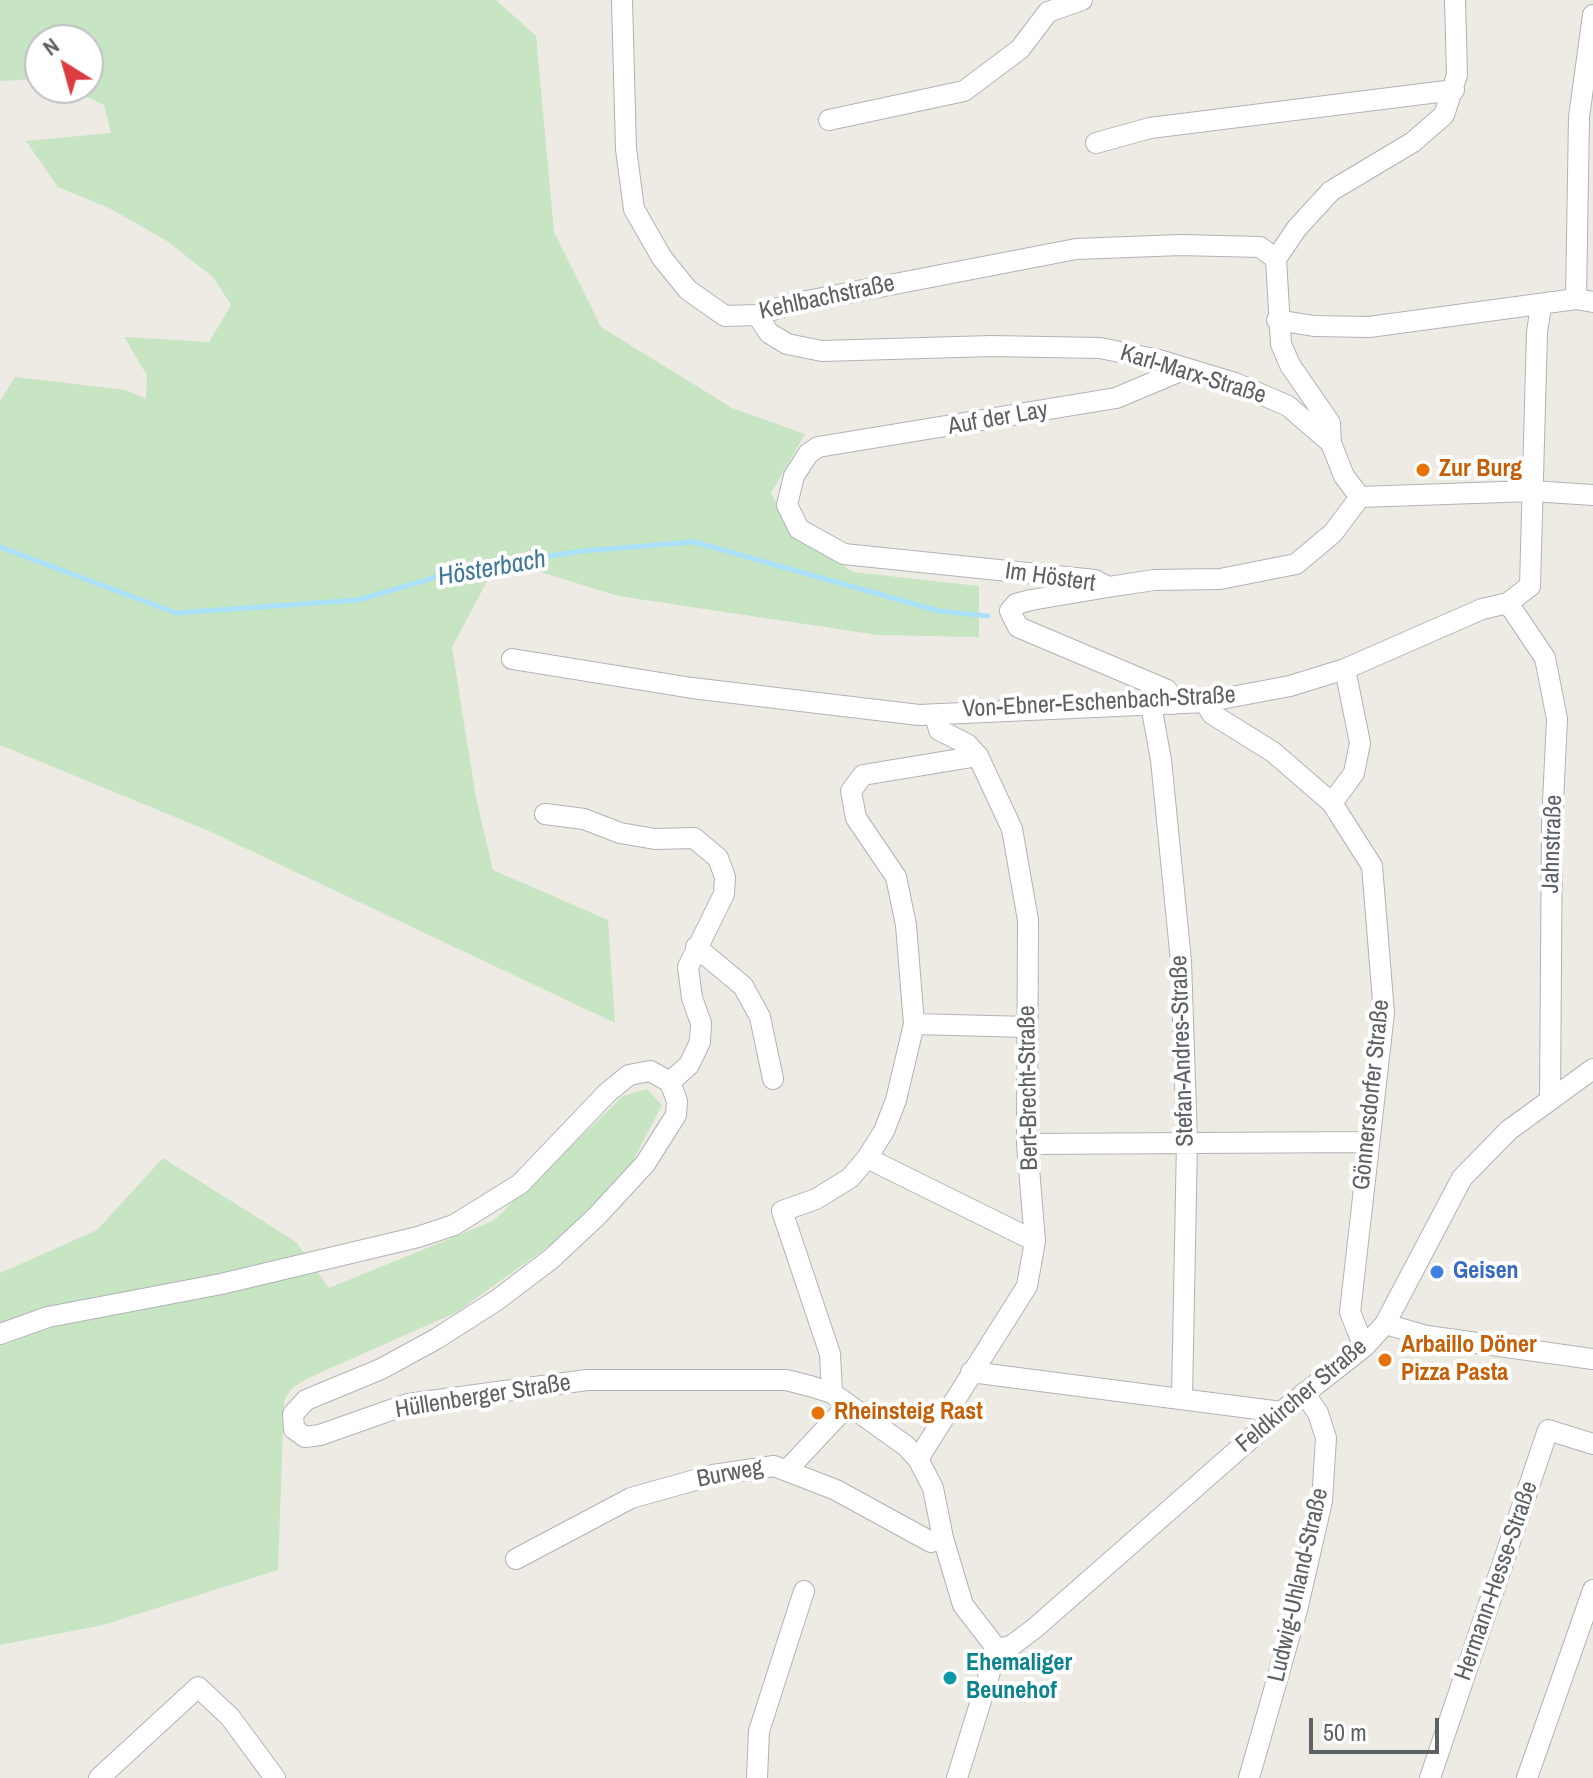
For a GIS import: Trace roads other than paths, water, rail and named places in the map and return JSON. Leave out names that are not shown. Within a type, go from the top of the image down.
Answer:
[{"type":"street","name":"Kehlbachstraße","points":[[622,0],[626,149],[634,209],[662,258],[688,290],[725,316],[757,315],[807,301],[1076,249],[1181,245],[1260,247],[1276,259]]},
{"type":"street","points":[[829,120],[964,91],[1020,49],[1047,6],[1082,0]]},
{"type":"street","points":[[1331,443],[1330,423],[1290,365],[1281,344],[1277,320],[1276,259],[1297,228],[1331,191],[1413,142],[1444,115],[1454,90],[1455,0]]},
{"type":"street","points":[[1277,320],[1314,326],[1369,327],[1585,301],[1579,117],[1593,15]]},
{"type":"street","points":[[1096,143],[1150,128],[1454,90]]},
{"type":"street","points":[[1508,603],[1530,586],[1541,306]]},
{"type":"street","name":"Karl-Marx-Straße","points":[[757,315],[769,333],[787,344],[822,351],[991,346],[1100,348],[1159,360],[1235,383],[1288,406],[1331,443],[1344,476],[1360,497]]},
{"type":"street","name":"Auf der Lay","points":[[808,454],[818,447],[1116,398],[1185,369]]},
{"type":"street","name":"Im Höstert","points":[[808,454],[794,476],[787,505],[799,529],[844,554],[1095,580],[1108,587],[1154,580],[1220,579],[1296,564],[1333,533],[1360,497]]},
{"type":"street","points":[[1360,497],[1532,491],[1593,495]]},
{"type":"street","points":[[1108,587],[1031,600],[1016,604],[1010,611],[1018,627],[1167,690],[1173,704]]},
{"type":"street","name":"Von-Ebner-Eschenbach-Straße","points":[[512,659],[692,688],[935,715],[954,711],[1173,704],[1205,702],[1290,686],[1345,669],[1468,615],[1508,603]]},
{"type":"street","name":"Jahnstraße","points":[[1508,603],[1545,658],[1557,719],[1552,823],[1550,1099]]},
{"type":"street","points":[[1332,803],[1354,773],[1360,743],[1345,669]]},
{"type":"street","name":"Gönnersdorfer Straße","points":[[1205,702],[1212,714],[1273,752],[1332,803],[1372,866],[1384,1013],[1350,1312],[1364,1347]]},
{"type":"street","name":"Stefan-Andres-Straße","points":[[1151,705],[1161,760],[1181,961],[1187,1142],[1182,1398]]},
{"type":"street","name":"Bert-Brecht-Straße","points":[[918,1459],[1027,1286],[1035,1241],[1027,1144],[1028,920],[1012,829],[978,756],[967,744],[939,730],[935,715]]},
{"type":"street","points":[[788,1469],[840,1399],[830,1354],[782,1211],[816,1199],[838,1185],[867,1158],[884,1131],[896,1100],[914,1024],[906,925],[896,877],[856,818],[851,791],[863,775],[978,756]]},
{"type":"street","points":[[0,1334],[48,1317],[221,1284],[418,1237],[454,1225],[520,1184],[629,1075],[650,1071],[670,1082],[689,1065],[700,1042],[701,1023],[688,982],[688,967],[724,894],[725,877],[712,850],[694,838],[632,835],[584,819],[545,814]]},
{"type":"street","points":[[696,947],[743,986],[760,1017],[773,1079]]},
{"type":"street","points":[[914,1024],[1028,1027]]},
{"type":"street","name":"Feldkircher Straße","points":[[997,1649],[1011,1646],[1035,1628],[1281,1412],[1364,1347],[1385,1324],[1462,1178],[1509,1130],[1593,1069]]},
{"type":"street","name":"Hüllenberger Straße","points":[[670,1082],[677,1101],[668,1130],[645,1164],[596,1217],[551,1259],[497,1300],[411,1354],[306,1400],[293,1414],[294,1429],[305,1437],[320,1435],[408,1404],[587,1380],[786,1380],[840,1399],[906,1446],[918,1459],[933,1488],[943,1538],[963,1605],[997,1649]]},
{"type":"street","points":[[1027,1144],[1367,1142]]},
{"type":"street","points":[[867,1158],[1035,1241]]},
{"type":"street","points":[[1385,1324],[1427,1336],[1593,1359]]},
{"type":"street","points":[[971,1372],[1281,1412]]},
{"type":"street","name":"Ludwig-Uhland-Straße","points":[[1249,1778],[1298,1606],[1322,1501],[1326,1438],[1318,1413],[1304,1393]]},
{"type":"street","name":"Hermann-Hesse-Straße","points":[[1430,1778],[1548,1430],[1593,1444]]},
{"type":"street","name":"Burweg","points":[[516,1559],[631,1498],[713,1475],[774,1466],[788,1469],[931,1542],[943,1538]]},
{"type":"street","points":[[1527,1778],[1593,1590]]},
{"type":"street","points":[[757,1778],[759,1731],[804,1591]]},
{"type":"street","points":[[957,1778],[997,1649]]},
{"type":"street","points":[[99,1778],[198,1687],[230,1717],[275,1778]]},
{"type":"waterway","name":"Hösterbach","points":[[0,547],[176,613],[358,600],[464,569],[582,551],[694,542],[939,611],[988,616]]},
{"type":"place","name":"Zur Burg","points":[[1423,470]]},
{"type":"place","name":"Geisen","points":[[1437,1272]]},
{"type":"place","name":"Arbaillo Döner Pizza Pasta","points":[[1385,1360]]},
{"type":"place","name":"Rheinsteig Rast","points":[[818,1413]]},
{"type":"place","name":"Ehemaliger Beunehof","points":[[950,1678]]}]
